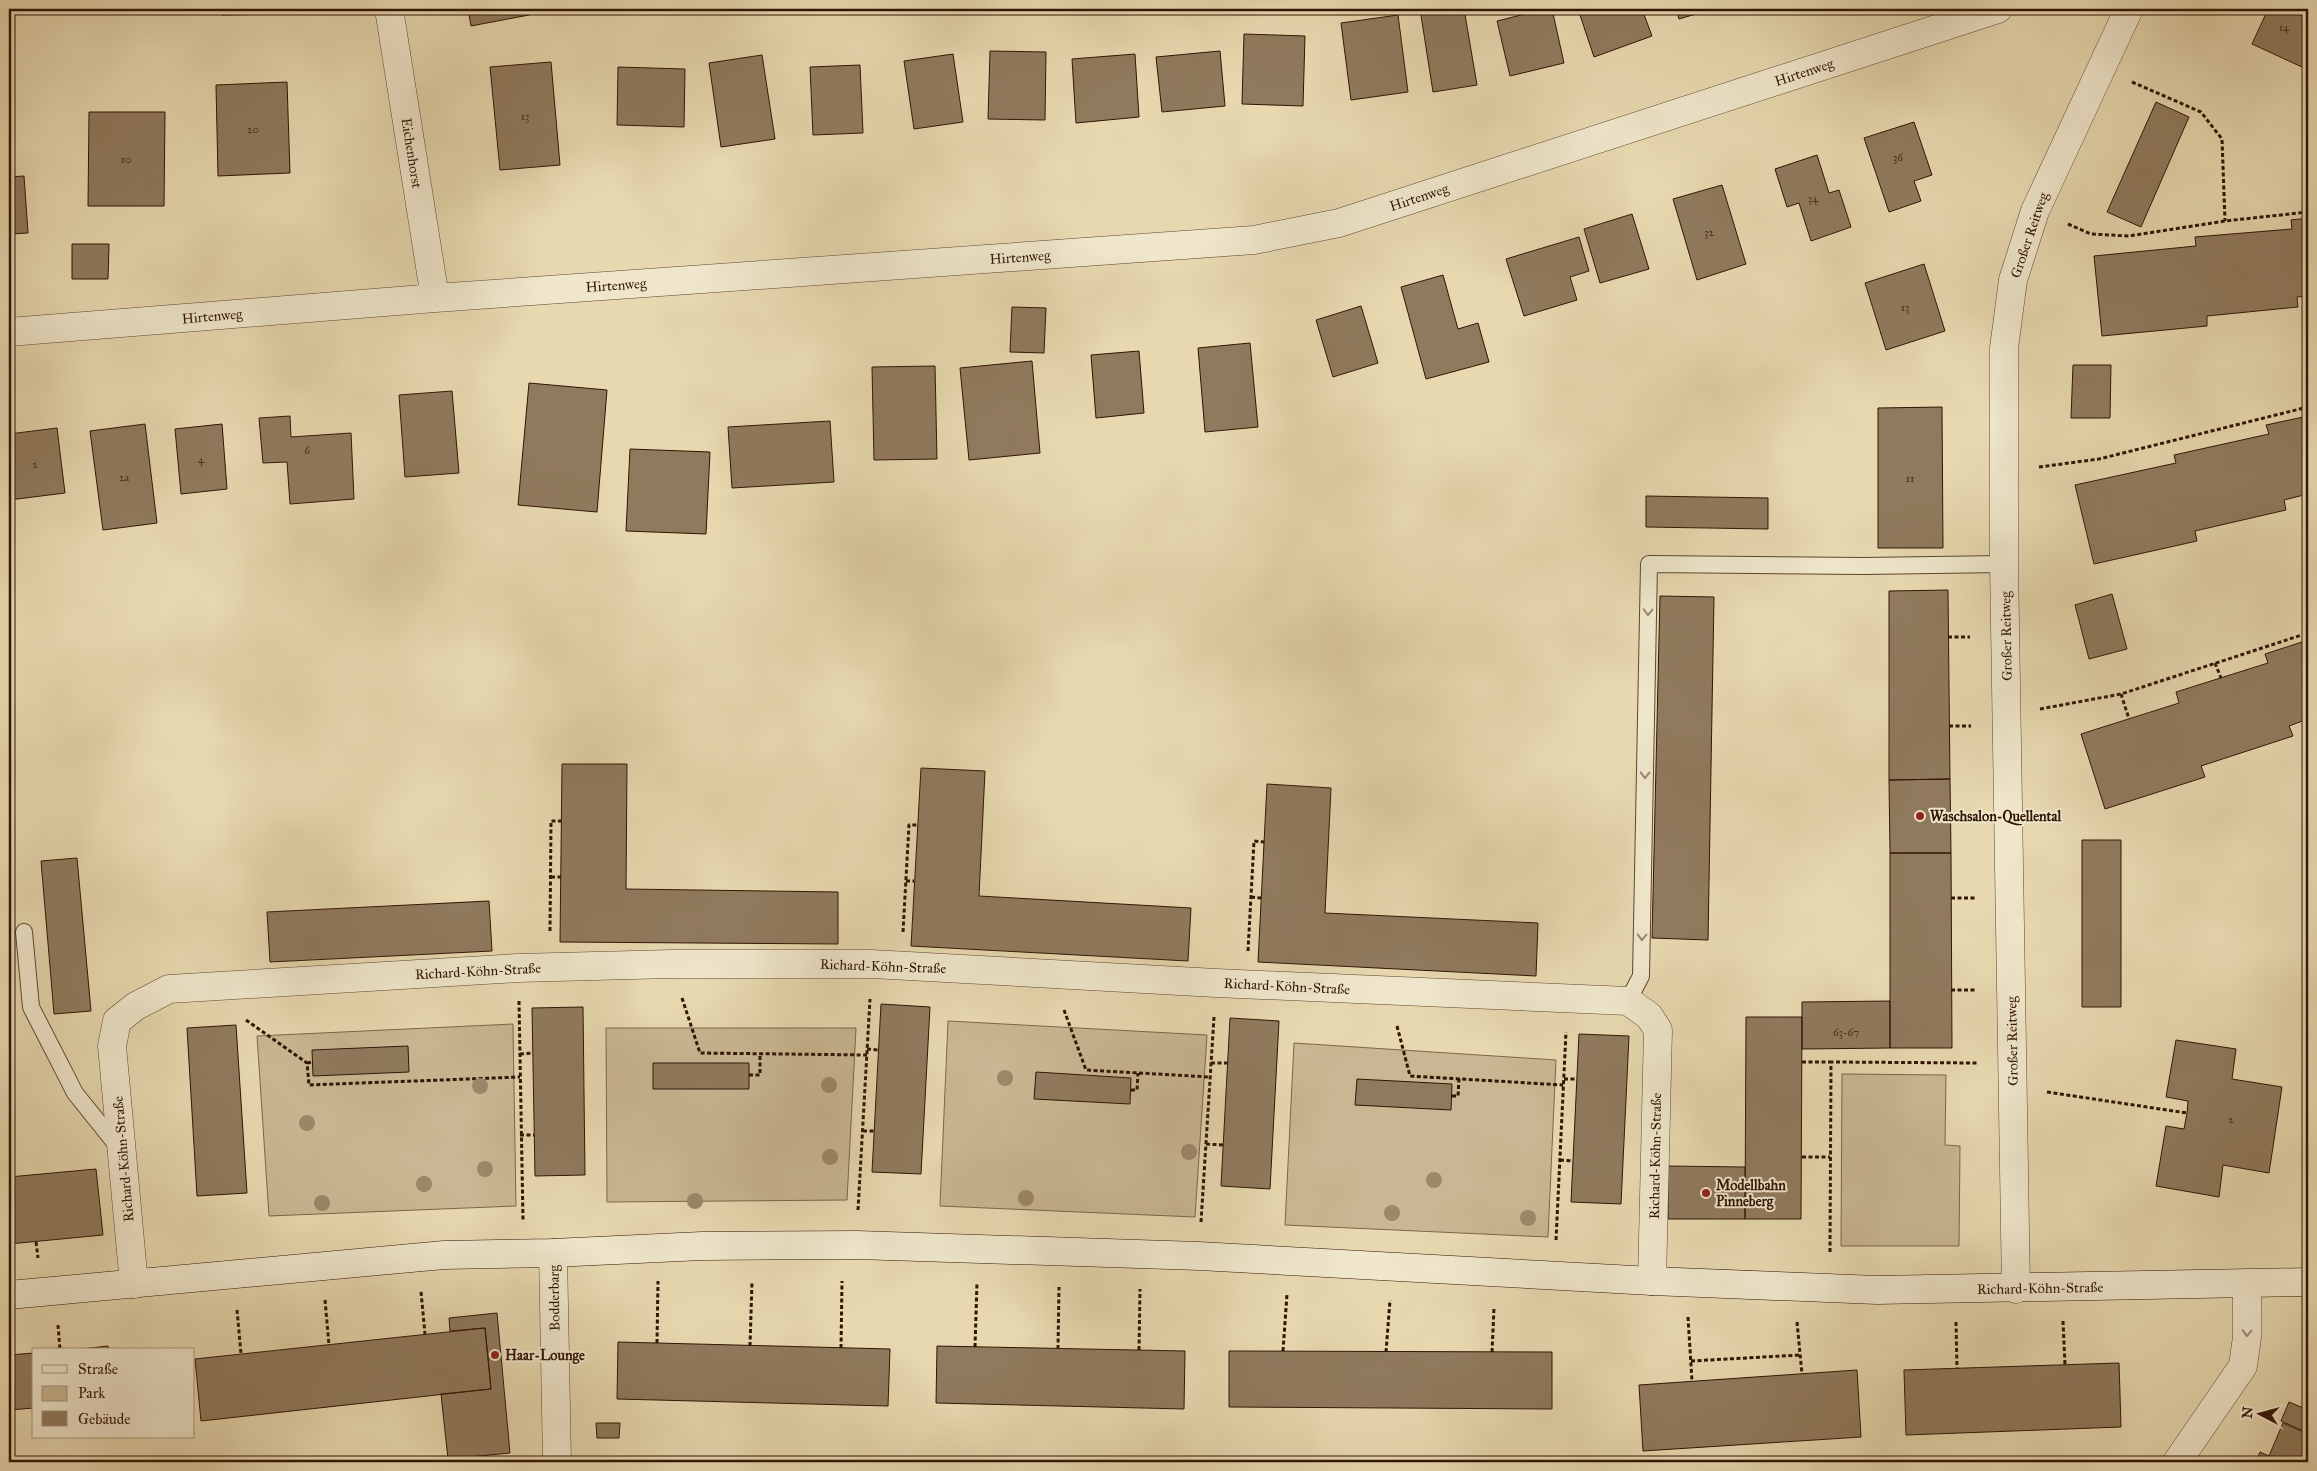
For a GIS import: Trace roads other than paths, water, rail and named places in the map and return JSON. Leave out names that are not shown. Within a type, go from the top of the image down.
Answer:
[{"type":"street","name":"Eichenhorst","points":[[389,9],[435,298]]},
{"type":"street","name":"Hirtenweg","points":[[9,332],[435,298],[1254,240],[1338,223],[1998,9]]},
{"type":"street","name":"Großer Reitweg","points":[[2016,1289],[2004,564],[2004,348],[2013,280],[2035,211],[2129,9]]},
{"type":"street","name":"Richard-Köhn-Straße","points":[[134,1284],[112,1046],[117,1021],[136,1006],[169,989],[518,968],[671,964],[901,965],[1216,983],[1567,1000],[1628,1001],[1649,1016],[1658,1030],[1652,1281]]},
{"type":"street","name":"Richard-Köhn-Straße","points":[[9,1295],[418,1257],[659,1248],[850,1245],[1199,1256],[1652,1281],[1877,1290],[2016,1289],[2308,1282]]},
{"type":"street","name":"Bodderbarg","points":[[553,1253],[557,1462]]},
{"type":"street","points":[[2177,1462],[2243,1366],[2247,1337],[2247,1284]]},
{"type":"lane","points":[[1628,1001],[1641,976],[1649,564],[1862,566],[2004,564]]},
{"type":"lane","points":[[24,932],[31,1007],[75,1093],[122,1152]]},
{"type":"place","name":"Waschsalon-Quellental","points":[[1920,816]]},
{"type":"place","name":"Modellbahn Pinneberg","points":[[1706,1193]]},
{"type":"place","name":"Haar-Lounge","points":[[495,1355]]}]
